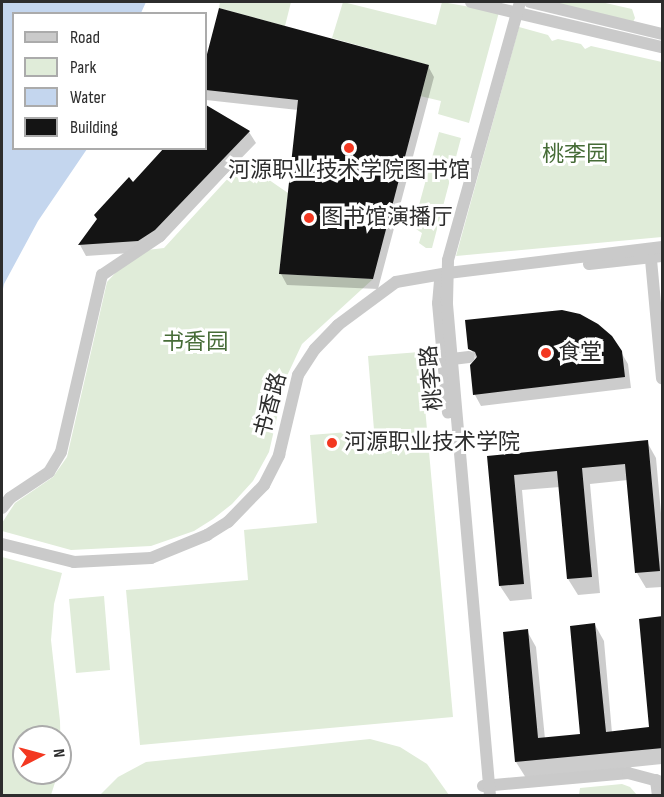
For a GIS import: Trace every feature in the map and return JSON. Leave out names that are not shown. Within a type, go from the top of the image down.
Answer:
[{"type":"street","points":[[471,2],[515,7],[663,47]]},
{"type":"street","points":[[530,2],[663,34]]},
{"type":"street","name":"桃李路","points":[[486,791],[441,259],[515,7]]},
{"type":"street","points":[[2,508],[10,498],[49,472],[61,452],[102,275],[160,236],[236,155]]},
{"type":"street","points":[[656,252],[663,329]]},
{"type":"street","points":[[656,252],[663,378]]},
{"type":"street","name":"书香路","points":[[2,544],[74,562],[151,558],[214,531],[228,522],[264,485],[279,455],[298,375],[315,349],[338,325],[396,282],[656,252]]},
{"type":"street","name":"书香路","points":[[2,549],[74,567],[153,563],[186,552],[234,527],[268,488],[283,459],[302,378],[319,352],[340,331],[398,289],[444,277]]},
{"type":"street","points":[[448,359],[469,357]]},
{"type":"street","points":[[486,791],[628,779],[659,786]]},
{"type":"green space","points":[[220,2],[291,2],[285,26],[219,8]]},
{"type":"green space","points":[[343,2],[436,25],[442,2],[499,12],[469,123],[438,114],[441,101],[420,96],[428,65],[332,38]]},
{"type":"green space","points":[[537,2],[601,2],[632,9],[635,18],[633,22]]},
{"type":"green space","name":"桃李园","points":[[519,27],[548,35],[552,41],[558,39],[581,44],[585,49],[591,46],[662,62],[662,237],[456,256]]},
{"type":"green space","points":[[439,132],[461,138],[432,248],[426,248],[419,243],[422,233],[413,227]]},
{"type":"green space","name":"书香园","points":[[243,162],[288,193],[279,274],[373,279],[302,344],[286,378],[269,452],[253,481],[232,504],[213,519],[194,531],[151,546],[71,550],[2,531],[2,523],[15,503],[53,477],[67,457],[107,282],[119,269],[147,250],[164,248]]},
{"type":"green space","points":[[420,352],[453,717],[140,745],[126,590],[248,580],[244,530],[317,523],[310,435],[374,430],[368,356]]},
{"type":"green space","points":[[2,557],[62,573],[54,604],[51,640],[60,725],[12,725],[12,785],[54,785],[51,795],[2,795]]},
{"type":"green space","points":[[104,596],[110,670],[76,673],[69,599]]},
{"type":"green space","points":[[370,739],[400,747],[427,764],[449,795],[100,795],[118,777],[146,762]]},
{"type":"green space","points":[[622,784],[630,787],[637,795],[579,795],[580,788]]},
{"type":"water","points":[[2,2],[146,2],[141,12],[12,12],[12,150],[86,150],[38,221],[4,284],[2,294]]},
{"type":"building","name":"河源职业技术学院图书馆","points":[[219,8],[429,65],[373,279],[279,274],[298,100],[207,90],[207,54]]},
{"type":"building","points":[[207,106],[250,131],[155,230],[138,241],[78,245],[97,219],[94,215],[129,177],[133,182],[162,150],[207,150]]},
{"type":"building","name":"食堂","points":[[562,310],[580,314],[598,324],[612,336],[622,351],[625,377],[473,395],[470,365],[477,357],[475,352],[468,349],[465,320]]},
{"type":"building","points":[[648,440],[660,571],[635,573],[625,464],[582,468],[592,577],[567,579],[557,471],[514,475],[524,584],[499,586],[487,456]]},
{"type":"building","points":[[663,616],[663,748],[515,762],[503,632],[528,629],[538,738],[580,734],[570,626],[595,623],[606,732],[649,727],[639,619]]},
{"type":"place","name":"河源职业技术学院图书馆","points":[[349,148]]},
{"type":"place","name":"图书馆演播厅","points":[[309,218]]},
{"type":"place","name":"食堂","points":[[546,353]]},
{"type":"place","name":"河源职业技术学院","points":[[332,443]]}]
